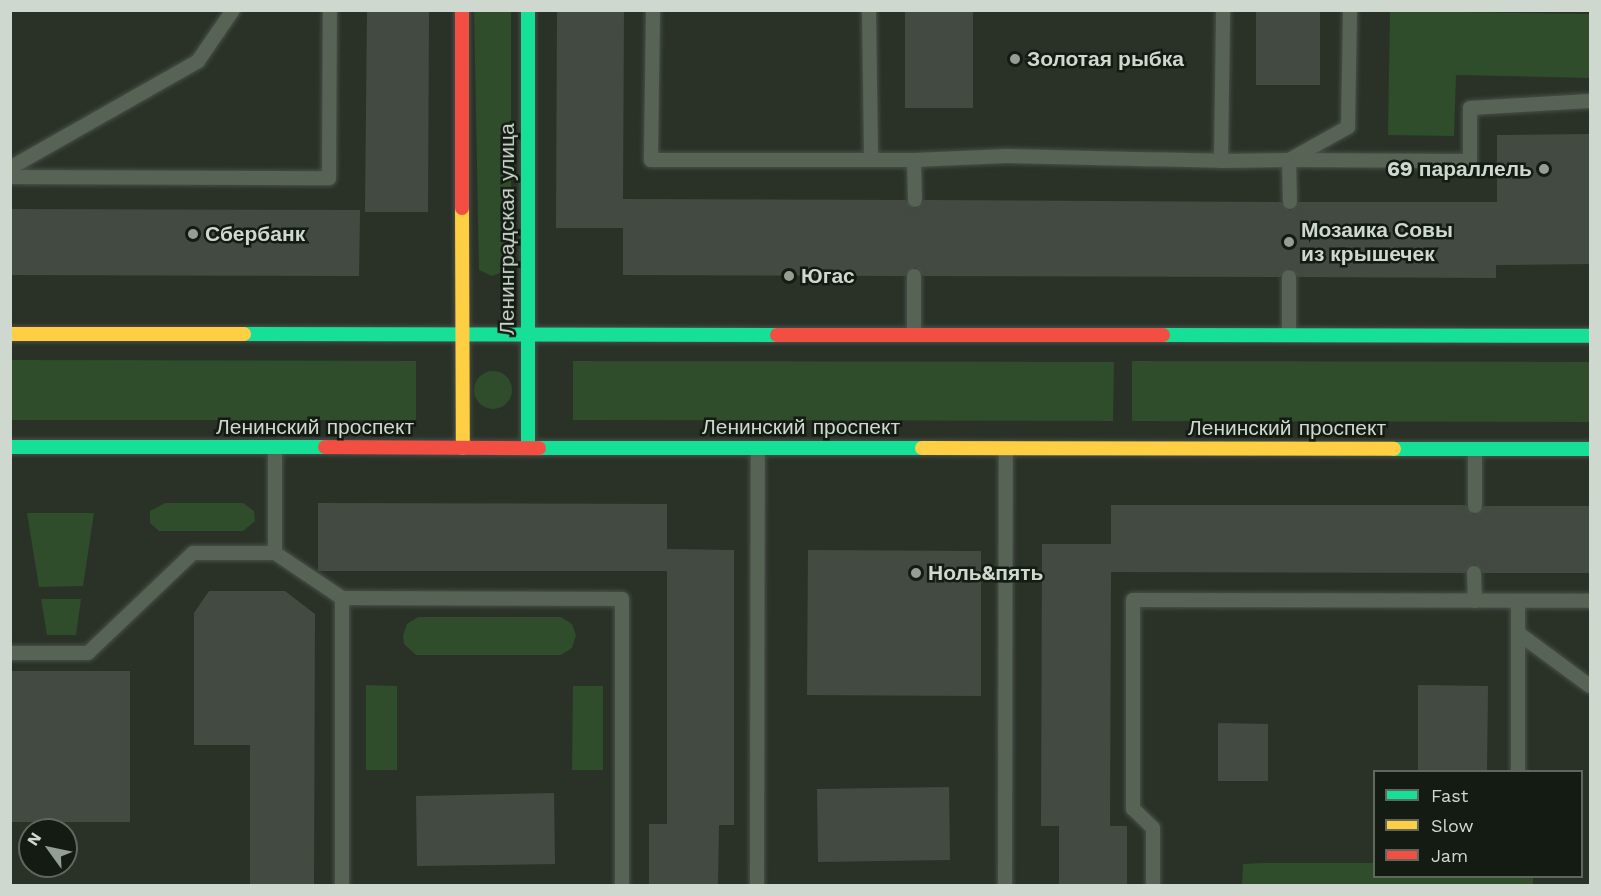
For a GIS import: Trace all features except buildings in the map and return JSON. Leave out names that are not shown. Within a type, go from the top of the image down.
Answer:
[{"type":"main road","points":[[462,10],[463,448]]},
{"type":"main road","name":"Ленинградская улица","points":[[528,10],[528,448]]},
{"type":"main road","points":[[10,334],[1590,336]]},
{"type":"main road","name":"Ленинский проспект","points":[[10,447],[1590,449]]},
{"type":"lane","points":[[10,168],[198,61],[233,10]]},
{"type":"lane","points":[[10,177],[329,178],[330,10]]},
{"type":"lane","points":[[653,10],[651,160],[914,160],[1007,156],[1221,161],[1470,161],[1470,108],[1590,101]]},
{"type":"lane","points":[[869,10],[871,160]]},
{"type":"lane","points":[[1221,161],[1223,10]]},
{"type":"lane","points":[[1289,160],[1348,127],[1350,10]]},
{"type":"lane","points":[[914,160],[915,200]]},
{"type":"lane","points":[[1289,160],[1290,202]]},
{"type":"lane","points":[[914,276],[914,335]]},
{"type":"lane","points":[[1289,277],[1289,335]]},
{"type":"lane","points":[[274,447],[275,553]]},
{"type":"lane","points":[[757,885],[758,448]]},
{"type":"lane","points":[[1005,885],[1006,448]]},
{"type":"lane","points":[[1475,449],[1475,506]]},
{"type":"lane","points":[[10,653],[88,653],[193,553],[275,553],[342,598],[622,598],[622,885]]},
{"type":"lane","points":[[1474,573],[1474,601]]},
{"type":"lane","points":[[342,598],[342,885]]},
{"type":"lane","points":[[1153,885],[1154,828],[1133,809],[1133,600],[1590,601]]},
{"type":"lane","points":[[1518,601],[1518,770]]},
{"type":"lane","points":[[1518,633],[1590,686]]},
{"type":"green space","points":[[474,11],[511,11],[511,258],[505,271],[492,276],[479,270]]},
{"type":"green space","points":[[1390,11],[1590,14],[1590,78],[1456,75],[1454,136],[1388,135]]},
{"type":"green space","points":[[11,360],[416,361],[416,420],[11,420]]},
{"type":"green space","points":[[573,361],[1114,362],[1113,421],[573,420]]},
{"type":"green space","points":[[1132,361],[1590,362],[1590,422],[1132,421]]},
{"type":"green space","points":[[493,371],[500,372],[506,377],[511,383],[511,397],[506,403],[500,408],[493,409],[486,408],[480,403],[475,397],[474,390],[475,383],[480,377],[486,372]]},
{"type":"green space","points":[[165,503],[243,503],[254,511],[255,521],[243,531],[159,531],[150,523],[150,511]]},
{"type":"green space","points":[[27,513],[94,513],[83,586],[39,587]]},
{"type":"green space","points":[[41,599],[81,599],[76,635],[47,635]]},
{"type":"green space","points":[[418,617],[561,617],[572,624],[576,635],[572,648],[561,655],[416,655],[404,644],[403,636],[407,624]]},
{"type":"green space","points":[[366,685],[397,686],[397,770],[366,770]]},
{"type":"green space","points":[[573,686],[603,686],[603,770],[572,770]]},
{"type":"green space","points":[[1373,863],[1373,878],[1533,878],[1533,885],[1242,885],[1243,864]]},
{"type":"traffic: fast","points":[[528,10],[528,448]]},
{"type":"traffic: fast","points":[[244,334],[777,335]]},
{"type":"traffic: fast","points":[[1163,335],[1590,336]]},
{"type":"traffic: fast","points":[[10,447],[325,447]]},
{"type":"traffic: fast","points":[[539,448],[922,448]]},
{"type":"traffic: fast","points":[[1394,449],[1590,449]]},
{"type":"traffic: slow","points":[[462,208],[463,448]]},
{"type":"traffic: slow","points":[[10,334],[244,334]]},
{"type":"traffic: slow","points":[[922,448],[1394,449]]},
{"type":"traffic: jam","points":[[462,10],[462,208]]},
{"type":"traffic: jam","points":[[777,335],[1163,335]]},
{"type":"traffic: jam","points":[[325,447],[539,448]]},
{"type":"place","name":"Золотая рыбка","points":[[1015,59]]},
{"type":"place","name":"69 параллель","points":[[1544,169]]},
{"type":"place","name":"Сбербанк","points":[[193,234]]},
{"type":"place","name":"Мозаика Совы из крышечек","points":[[1289,242]]},
{"type":"place","name":"Югас","points":[[789,276]]},
{"type":"place","name":"Ноль&пять","points":[[916,573]]}]
